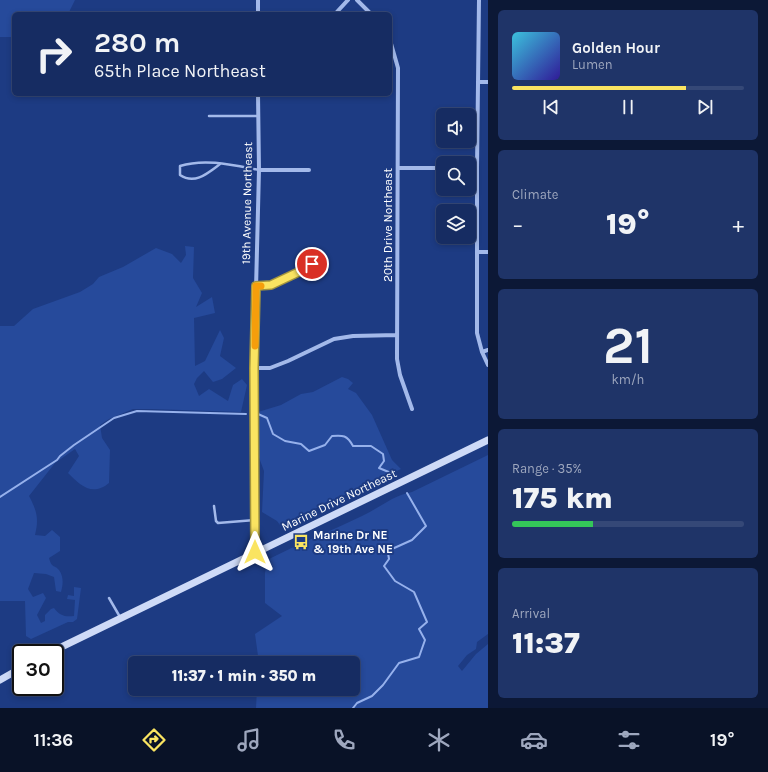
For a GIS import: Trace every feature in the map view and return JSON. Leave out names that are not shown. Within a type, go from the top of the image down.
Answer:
[{"type":"main road","name":"Marine Drive Northeast","points":[[64,646],[488,440]]},
{"type":"main road","points":[[0,680],[12,673]]},
{"type":"street","points":[[258,0],[258,12]]},
{"type":"street","points":[[337,12],[348,0]]},
{"type":"street","points":[[357,0],[369,12]]},
{"type":"street","points":[[479,0],[477,333],[482,352],[488,365]]},
{"type":"street","name":"20th Drive Northeast","points":[[392,47],[398,68],[397,359],[400,374],[412,409]]},
{"type":"street","points":[[478,82],[488,82]]},
{"type":"street","name":"19th Avenue Northeast","points":[[255,552],[254,368],[259,170],[258,96]]},
{"type":"street","points":[[398,168],[436,168]]},
{"type":"street","points":[[259,170],[309,170]]},
{"type":"street","points":[[477,252],[488,252]]},
{"type":"street","points":[[256,286],[271,285],[305,269],[312,264],[311,256]]},
{"type":"street","points":[[254,368],[270,368],[334,339],[353,336],[397,335]]},
{"type":"street","points":[[482,352],[488,350]]},
{"type":"lane","points":[[209,116],[258,116]]},
{"type":"lane","points":[[220,164],[201,178],[185,178],[180,175],[180,166],[188,164],[220,164],[259,170]]},
{"type":"lane","points":[[214,506],[216,522],[218,523],[255,520]]},
{"type":"lane","points":[[109,598],[121,618]]},
{"type":"shaded area","points":[[0,0],[75,0],[69,12],[12,12],[12,37],[0,37]]},
{"type":"shaded area","points":[[185,246],[194,247],[193,278],[202,293],[196,307],[212,297],[215,313],[194,318],[195,366],[205,361],[220,330],[224,338],[220,356],[236,368],[222,379],[213,382],[204,371],[197,378],[194,384],[199,396],[209,389],[228,401],[233,385],[242,379],[247,385],[241,412],[133,409],[109,419],[100,425],[102,438],[110,450],[109,483],[97,489],[87,488],[77,482],[68,473],[79,456],[75,449],[55,463],[29,496],[34,506],[36,515],[37,524],[35,535],[45,536],[52,530],[60,537],[60,551],[49,558],[52,565],[59,570],[62,575],[62,589],[61,592],[56,591],[54,577],[46,574],[34,573],[28,589],[33,597],[43,593],[46,598],[37,615],[41,623],[45,621],[45,615],[54,608],[58,613],[63,615],[74,616],[75,600],[67,599],[68,595],[74,596],[74,587],[81,588],[77,619],[31,639],[26,636],[25,601],[0,601],[0,326],[14,326],[33,309],[80,292],[93,284],[99,277],[123,267],[156,248],[172,254],[181,263],[186,255]]},
{"type":"shaded area","points":[[342,377],[353,383],[348,389],[356,393],[372,415],[392,460],[401,469],[280,525],[277,521],[262,512],[264,471],[257,452],[258,412],[281,405],[301,394],[313,392]]},
{"type":"shaded area","points":[[488,455],[488,634],[477,642],[476,649],[467,655],[458,666],[462,671],[476,654],[488,644],[488,708],[256,708],[257,696],[360,696],[360,656],[258,656],[255,634],[282,616],[265,603],[265,573],[267,560],[362,516],[399,496],[412,492]]},
{"type":"waterway","points":[[0,497],[57,460],[74,445],[114,418],[137,411],[246,414]]},
{"type":"waterway","points":[[258,414],[267,418],[273,434],[285,441],[301,444],[309,451],[325,445],[332,436],[344,436],[353,446],[371,446],[383,454],[384,461],[379,468],[396,475]]},
{"type":"waterway","points":[[353,708],[357,703],[372,696],[383,685],[399,663],[419,657],[425,640],[419,629],[427,622],[414,592],[395,581],[384,566],[389,559],[388,553],[392,549],[412,540],[426,526],[407,493]]},
{"type":"slow traffic","points":[[255,346],[256,286],[261,286]]},
{"type":"place","name":"Marine Dr NE & 19th Ave NE","points":[[301,542]]},
{"type":"route","points":[[255,552],[254,368],[256,286],[271,285],[305,269],[312,264]]}]
